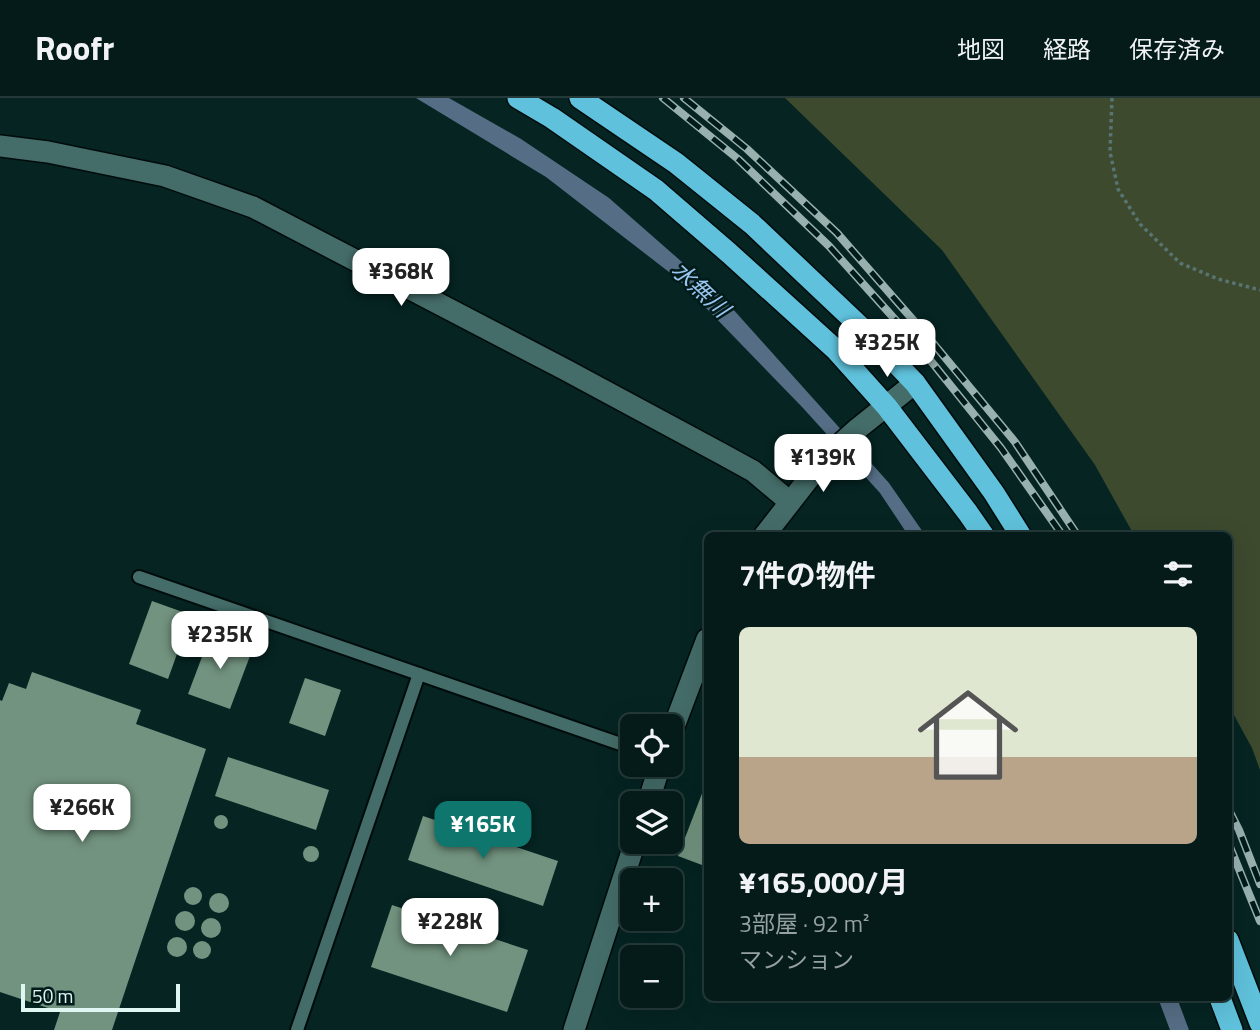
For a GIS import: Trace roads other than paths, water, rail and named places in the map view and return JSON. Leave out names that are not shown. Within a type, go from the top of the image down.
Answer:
[{"type":"highway","points":[[518,98],[552,118],[656,190],[836,350],[887,407],[981,532]]},
{"type":"highway","points":[[580,98],[676,163],[752,224],[866,332],[915,383],[994,493],[1018,532]]},
{"type":"highway","points":[[1232,950],[1260,1023]]},
{"type":"highway","points":[[1221,1001],[1233,1030]]},
{"type":"street","points":[[0,146],[48,152],[165,176],[253,207],[710,447],[753,471],[790,502]]},
{"type":"street","points":[[767,532],[824,459],[915,383]]},
{"type":"street","points":[[679,714],[704,647]]},
{"type":"street","points":[[574,1030],[631,854]]},
{"type":"lane","points":[[139,577],[620,744]]},
{"type":"lane","points":[[297,1030],[419,674]]},
{"type":"water","name":"水無川","points":[[416,98],[449,98],[521,139],[609,198],[723,298],[889,483],[923,532],[906,532],[880,493],[803,408],[678,279],[546,177]]},
{"type":"water","points":[[1159,1001],[1178,1001],[1189,1030],[1170,1030]]},
{"type":"railway","points":[[663,98],[738,159],[829,246],[918,345],[1001,448],[1060,532]]},
{"type":"railway","points":[[684,98],[747,149],[837,233],[1015,442],[1075,532]]},
{"type":"railway","points":[[1232,816],[1260,884]]},
{"type":"railway","points":[[1232,852],[1260,921]]}]
